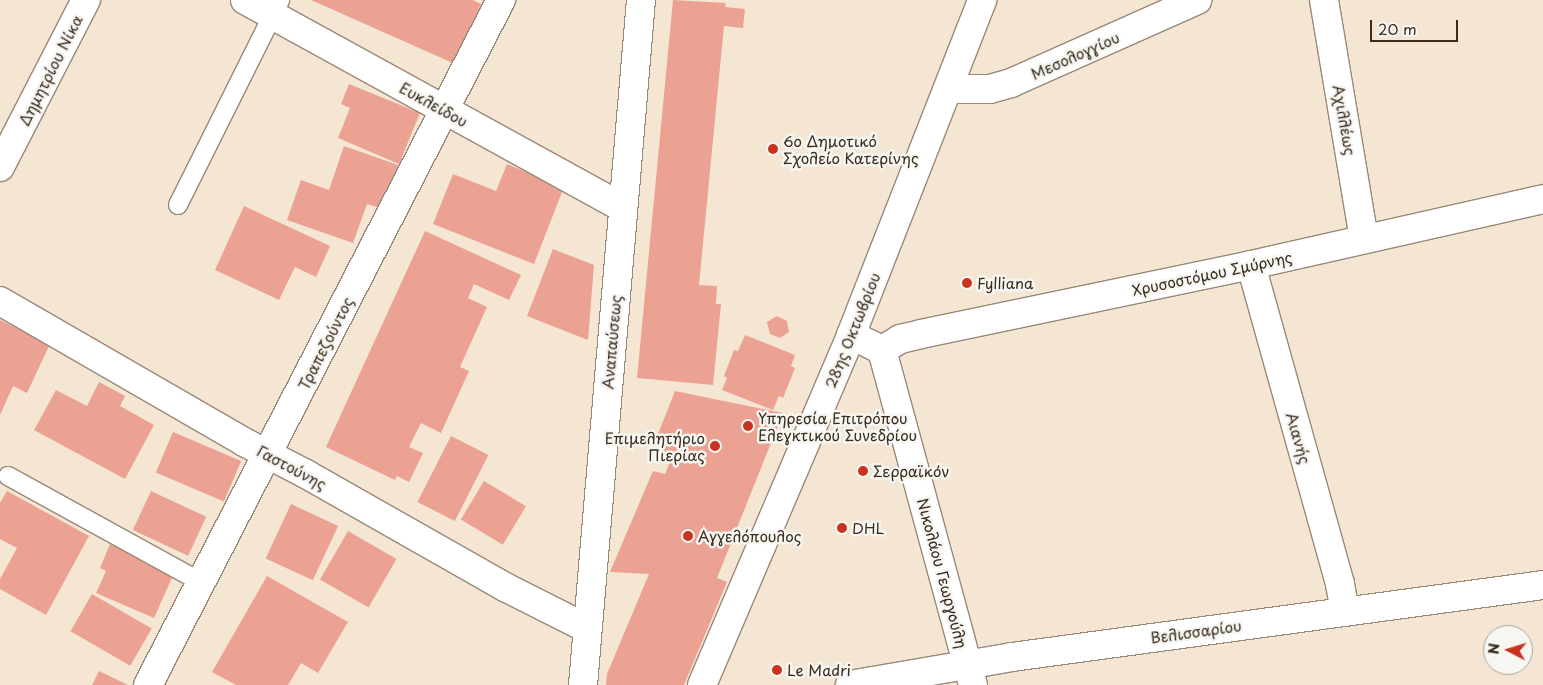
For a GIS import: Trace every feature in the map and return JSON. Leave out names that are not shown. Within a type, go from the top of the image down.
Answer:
[{"type":"street","name":"Δημητρίου Νίκα","points":[[0,166],[86,0]]},
{"type":"street","name":"Ευκλείδου","points":[[245,0],[276,7],[446,111],[623,208]]},
{"type":"street","name":"Τραπεζούντος","points":[[148,685],[200,581],[446,111],[501,0]]},
{"type":"street","name":"Αναπαύσεως","points":[[583,685],[586,628],[641,0]]},
{"type":"street","name":"28ης Οκτωβρίου","points":[[702,685],[851,335],[982,0]]},
{"type":"street","name":"Αχιλλέως","points":[[1324,0],[1364,240]]},
{"type":"street","name":"Μεσολογγίου","points":[[948,89],[990,90],[1011,84],[1187,2]]},
{"type":"street","name":"Χρυσοστόμου Σμύρνης","points":[[882,350],[900,339],[921,334],[1251,265],[1543,199]]},
{"type":"street","name":"Αιανής","points":[[1251,265],[1340,584],[1345,611]]},
{"type":"street","name":"Γαστούνης","points":[[0,301],[504,587],[586,628]]},
{"type":"street","points":[[851,335],[882,350]]},
{"type":"street","name":"Νικολάου Γεωργούλη","points":[[882,350],[970,674]]},
{"type":"street","name":"Βελισσαρίου","points":[[850,685],[970,674],[1345,611],[1543,584]]},
{"type":"lane","points":[[178,205],[276,7]]},
{"type":"lane","points":[[8,476],[200,581]]},
{"type":"building","points":[[311,0],[473,0],[481,4],[455,64]]},
{"type":"building","points":[[673,0],[726,3],[725,7],[745,9],[743,28],[724,26],[699,285],[717,286],[716,304],[721,304],[713,385],[637,378]]},
{"type":"building","points":[[349,84],[420,113],[399,164],[338,138],[350,108],[341,104]]},
{"type":"building","points":[[344,146],[398,165],[383,209],[367,204],[353,243],[287,220],[301,180],[329,190]]},
{"type":"building","points":[[507,164],[564,187],[534,264],[433,224],[453,174],[496,191]]},
{"type":"building","points":[[244,206],[330,246],[316,277],[295,267],[279,300],[215,270]]},
{"type":"building","points":[[425,231],[521,275],[509,300],[474,284],[468,298],[487,307],[460,367],[469,371],[441,433],[421,423],[409,447],[423,453],[409,482],[397,476],[395,480],[326,447]]},
{"type":"building","points":[[553,249],[594,265],[588,340],[527,316]]},
{"type":"building","points":[[777,316],[787,321],[789,332],[780,338],[770,334],[767,322]]},
{"type":"building","points":[[0,320],[50,344],[27,393],[13,386],[0,415]]},
{"type":"building","points":[[745,335],[795,355],[791,366],[795,368],[783,398],[779,396],[773,410],[722,390],[727,378],[724,376],[734,350],[738,351]]},
{"type":"building","points":[[99,382],[125,396],[120,406],[154,425],[125,479],[34,430],[56,390],[87,406]]},
{"type":"building","points":[[675,391],[783,413],[717,578],[727,582],[684,685],[606,685],[607,674],[649,574],[610,572],[653,471],[665,474],[672,456],[662,456],[659,452],[660,444],[668,438],[658,434]]},
{"type":"building","points":[[173,432],[241,461],[224,501],[156,473]]},
{"type":"building","points":[[451,436],[488,455],[455,521],[417,502]]},
{"type":"building","points":[[484,481],[526,506],[503,545],[461,520]]},
{"type":"building","points":[[7,491],[89,536],[46,615],[0,589],[0,579],[17,548],[0,539],[0,503]]},
{"type":"building","points":[[151,491],[206,517],[188,556],[133,530]]},
{"type":"building","points":[[291,504],[338,526],[313,580],[266,558]]},
{"type":"building","points":[[348,531],[396,559],[368,607],[320,579]]},
{"type":"building","points":[[110,544],[175,571],[154,618],[96,593],[106,571],[100,568]]},
{"type":"building","points":[[267,576],[348,622],[318,673],[301,663],[288,685],[236,685],[212,672]]},
{"type":"building","points":[[92,594],[152,628],[130,666],[70,631]]},
{"type":"building","points":[[99,671],[128,685],[92,685]]},
{"type":"place","name":"6ο Δημοτικό Σχολείο Κατερίνης","points":[[773,149]]},
{"type":"place","name":"Fylliana","points":[[967,283]]},
{"type":"place","name":"Υπηρεσία Επιτρόπου Ελεγκτικού Συνεδρίου","points":[[748,426]]},
{"type":"place","name":"Επιμελητήριο Πιερίας","points":[[715,446]]},
{"type":"place","name":"Σερραϊκόν","points":[[863,471]]},
{"type":"place","name":"DHL","points":[[842,528]]},
{"type":"place","name":"Αγγελόπουλος","points":[[688,536]]},
{"type":"place","name":"Le Madri","points":[[777,670]]}]
